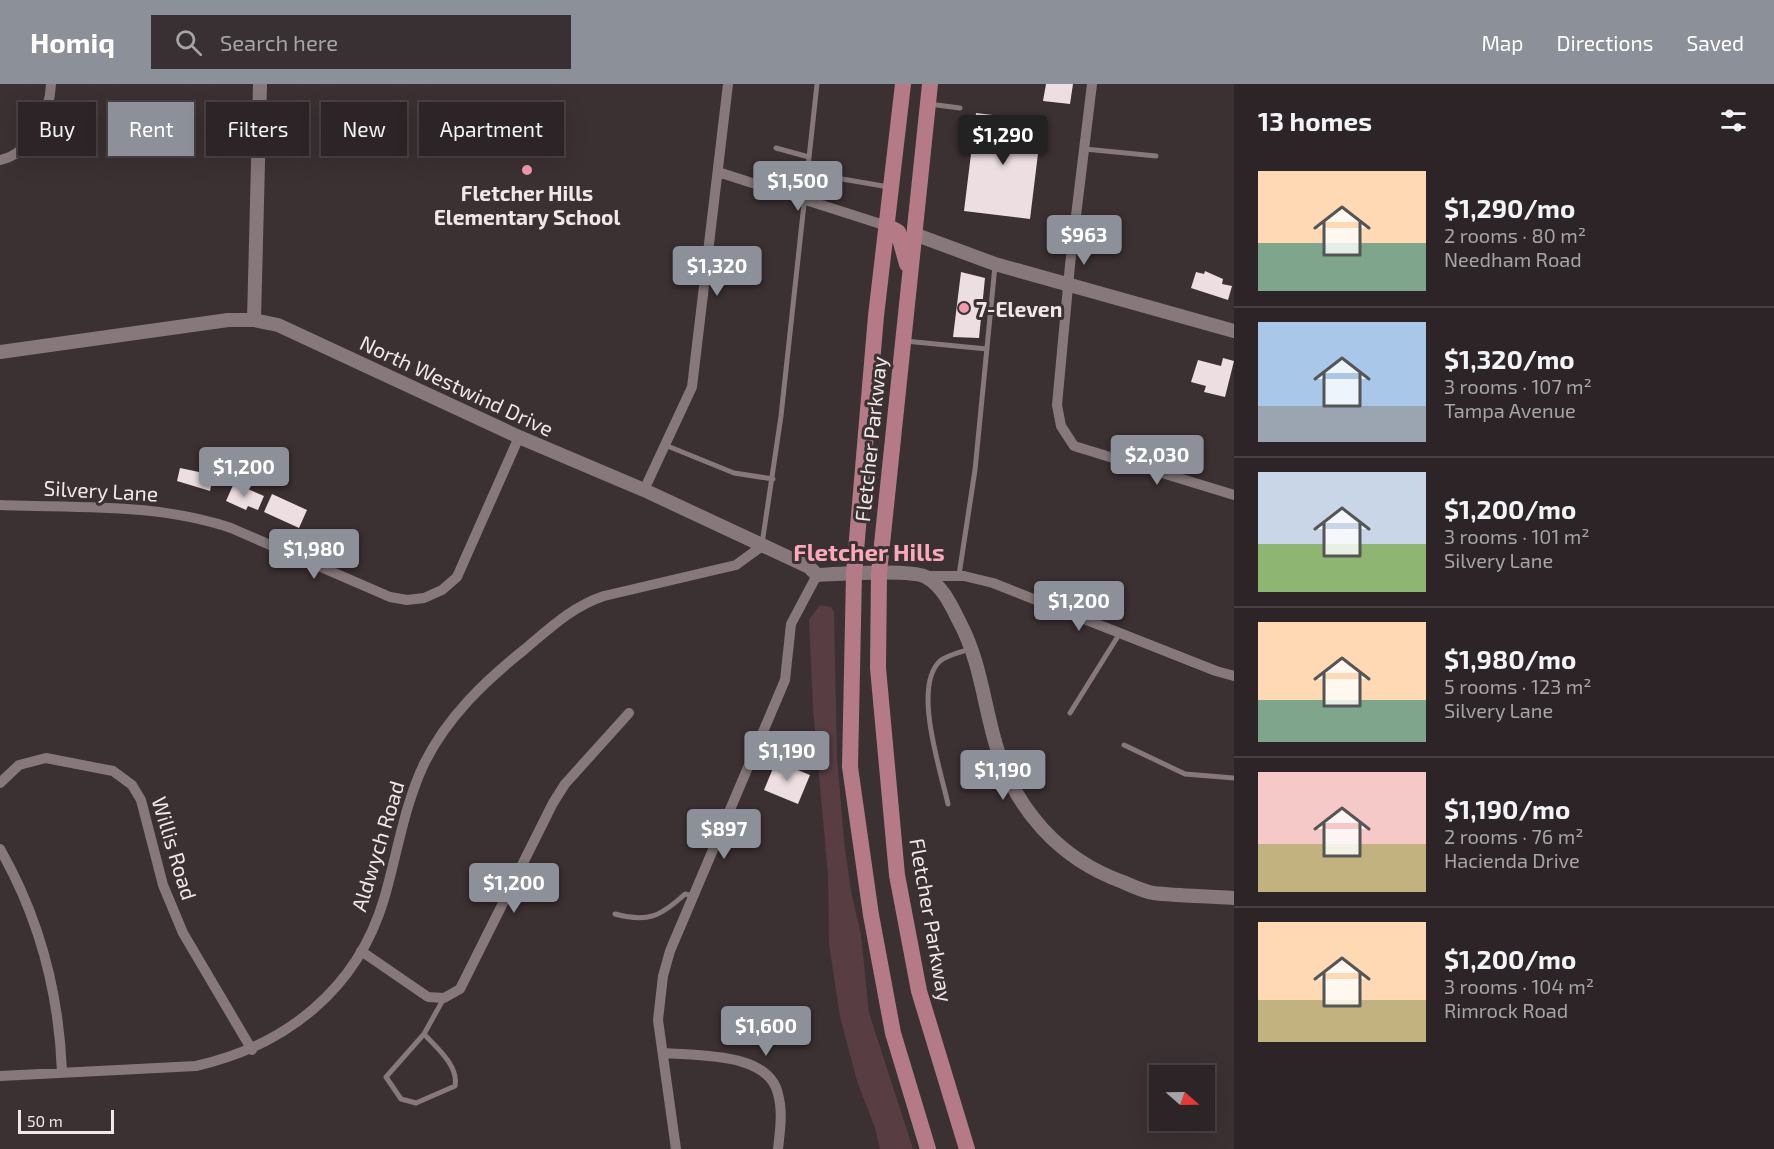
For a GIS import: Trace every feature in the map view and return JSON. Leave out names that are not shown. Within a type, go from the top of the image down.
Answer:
[{"type":"main road","name":"Fletcher Parkway","points":[[903,84],[876,316],[854,573],[850,767],[871,915],[893,1033],[928,1149]]},
{"type":"main road","name":"Fletcher Parkway","points":[[930,84],[879,573],[878,668],[897,874],[919,991],[967,1149]]},
{"type":"main road","points":[[891,187],[899,218],[914,234]]},
{"type":"main road","points":[[886,225],[898,232],[910,280]]},
{"type":"street","points":[[0,160],[15,153],[33,134],[48,105],[51,84]]},
{"type":"street","points":[[254,320],[261,84]]},
{"type":"street","points":[[644,490],[692,387],[728,84]]},
{"type":"street","points":[[1092,84],[1068,283],[1058,405],[1061,426],[1074,446],[1234,495]]},
{"type":"street","points":[[718,172],[886,225]]},
{"type":"street","points":[[914,234],[995,264],[1234,331]]},
{"type":"street","name":"North Westwind Drive","points":[[0,352],[228,320],[254,320],[278,325],[519,437],[644,490],[809,567],[818,574]]},
{"type":"street","name":"Silvery Lane","points":[[0,505],[161,512],[193,517],[231,528],[390,597],[416,599],[442,590],[462,569],[519,437]]},
{"type":"street","name":"Aldwych Road","points":[[0,1076],[196,1066],[228,1059],[280,1036],[313,1010],[340,982],[361,951],[384,900],[423,766],[454,716],[495,673],[567,614],[585,603],[604,596],[736,565],[762,546]]},
{"type":"street","points":[[676,1149],[658,1020],[663,976],[670,951],[785,680],[791,624],[818,574],[879,573],[958,576],[993,583],[1216,671],[1234,676]]},
{"type":"street","points":[[924,576],[940,587],[969,640],[996,746],[1012,787],[1026,811],[1041,828],[1076,860],[1098,874],[1150,892],[1234,898]]},
{"type":"street","points":[[361,951],[428,997],[444,998],[460,989],[565,784],[629,713]]},
{"type":"street","name":"Willis Road","points":[[2,778],[20,765],[46,758],[113,771],[132,785],[141,800],[163,885],[183,933],[252,1050]]},
{"type":"street","points":[[0,849],[30,909],[48,966],[57,1012],[62,1072]]},
{"type":"street","points":[[664,1053],[736,1060],[748,1063],[768,1074],[778,1091],[781,1113],[778,1149]]},
{"type":"lane","points":[[762,546],[773,479],[817,84]]},
{"type":"lane","points":[[928,104],[960,108]]},
{"type":"lane","points":[[776,148],[809,157]]},
{"type":"lane","points":[[1085,150],[1156,156]]},
{"type":"lane","points":[[807,173],[891,187]]},
{"type":"lane","points":[[958,576],[975,470],[995,264]]},
{"type":"lane","points":[[903,341],[987,349]]},
{"type":"lane","points":[[665,445],[734,473],[773,479]]},
{"type":"lane","points":[[1070,713],[1120,633]]},
{"type":"lane","points":[[948,804],[928,711],[928,686],[933,670],[941,659],[971,649]]},
{"type":"lane","points":[[1125,745],[1185,774],[1234,778]]},
{"type":"lane","points":[[615,914],[633,919],[652,916],[665,912],[685,894],[694,896]]},
{"type":"lane","points":[[424,1034],[444,1056],[457,1079],[455,1086],[416,1103],[401,1099],[386,1077],[424,1034],[444,998]]},
{"type":"shaded area","points":[[820,605],[831,607],[834,612],[837,757],[844,841],[851,891],[861,935],[869,1013],[913,1149],[880,1149],[875,1128],[857,1081],[840,1017],[829,944],[828,875],[813,708],[809,620]]},
{"type":"building","points":[[1046,84],[1073,84],[1070,104],[1043,101]]},
{"type":"building","points":[[976,113],[1042,121],[1030,219],[964,211]]},
{"type":"building","points":[[1205,271],[1223,279],[1222,284],[1232,286],[1228,300],[1191,288],[1196,272],[1204,274]]},
{"type":"building","points":[[961,272],[985,278],[979,338],[953,337]]},
{"type":"building","points":[[1223,358],[1234,361],[1225,397],[1204,392],[1206,386],[1191,382],[1198,360],[1221,366]]},
{"type":"building","points":[[204,450],[218,453],[210,491],[177,481],[180,468],[199,472]]},
{"type":"building","points":[[234,483],[264,496],[258,510],[248,506],[246,510],[226,501]]},
{"type":"building","points":[[272,494],[307,510],[299,528],[264,512]]},
{"type":"building","points":[[776,761],[810,775],[798,804],[764,790]]},
{"type":"place","name":"Fletcher Hills Elementary School","points":[[527,170]]},
{"type":"place","name":"7-Eleven","points":[[964,308]]},
{"type":"district","name":"Fletcher Hills","points":[[869,551]]}]
